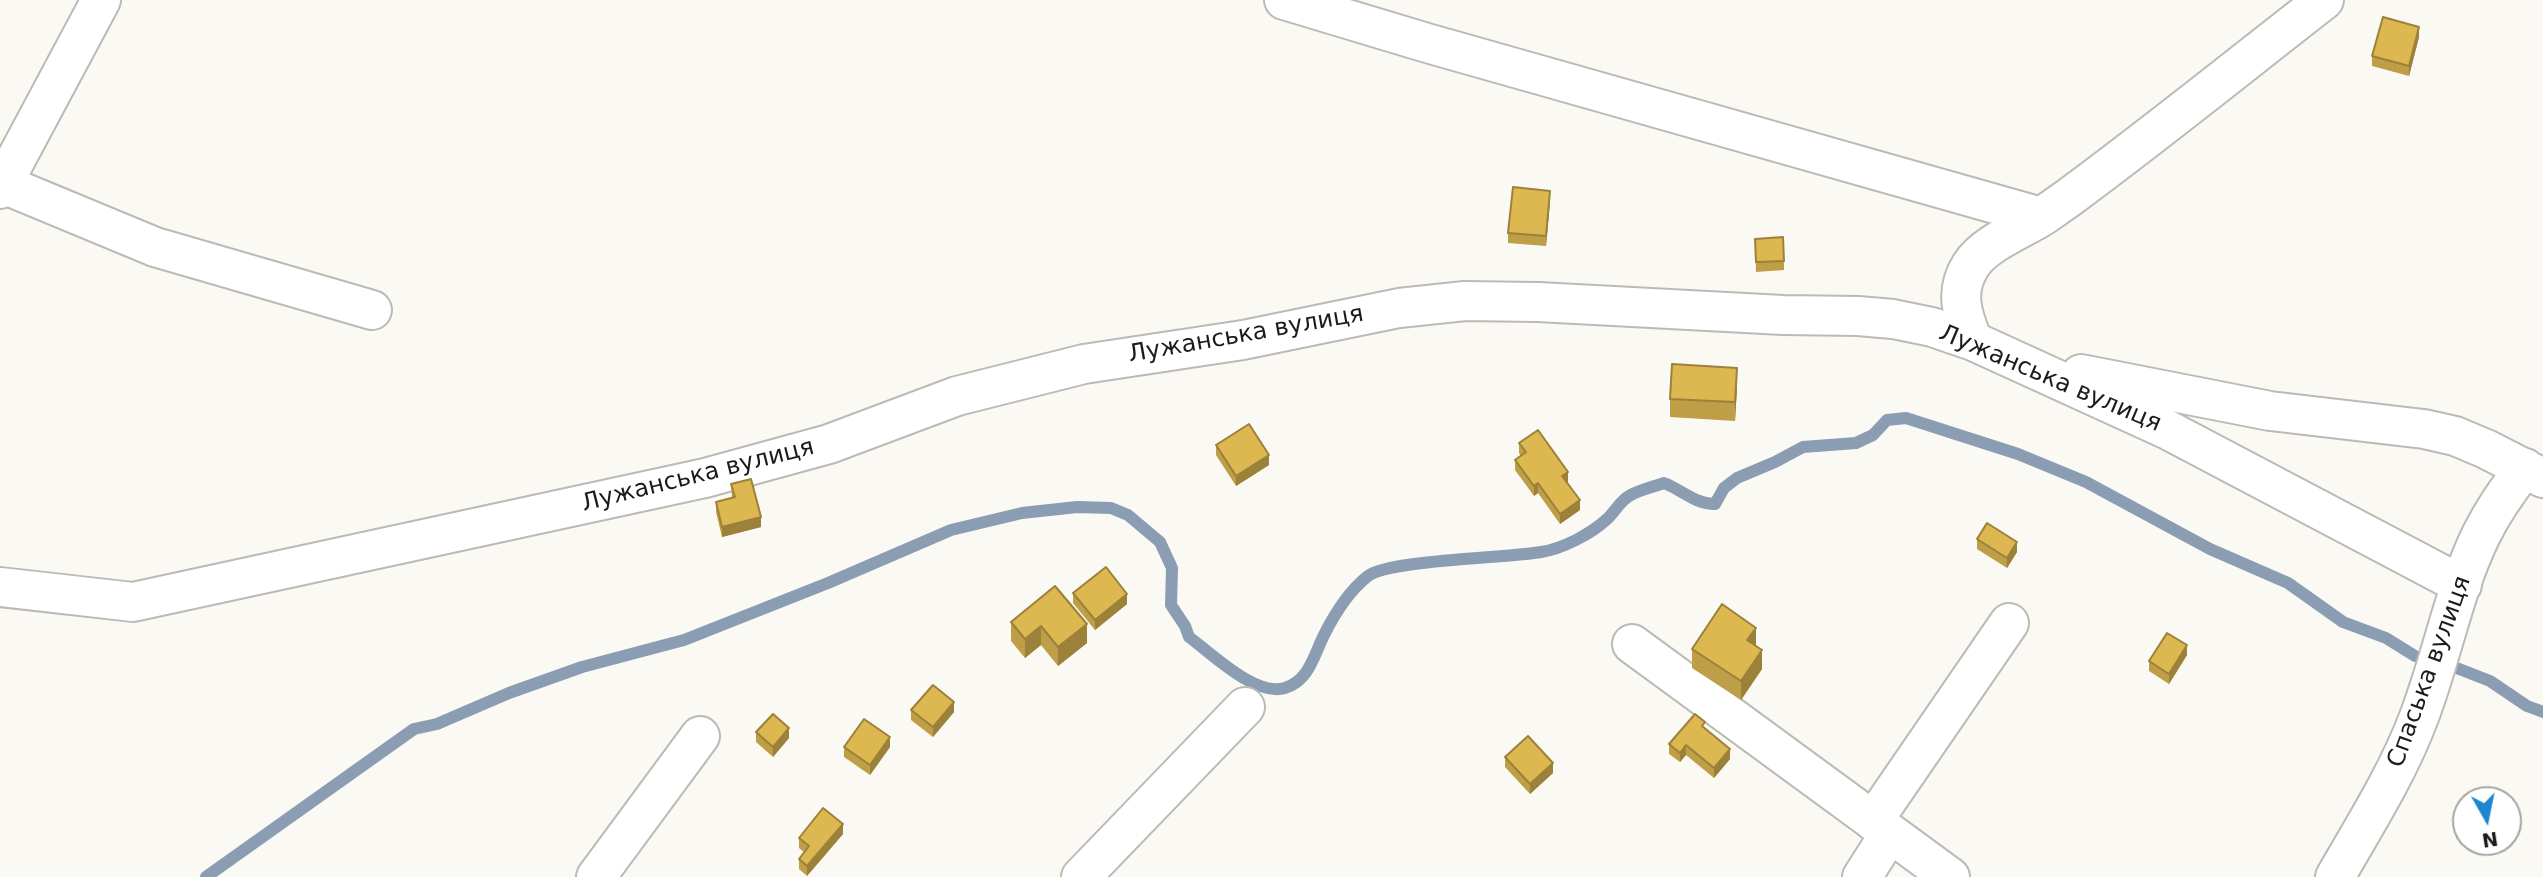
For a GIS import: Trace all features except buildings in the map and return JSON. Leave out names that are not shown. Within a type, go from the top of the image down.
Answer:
[{"type":"street","points":[[101,0],[1,187],[155,247],[372,310]]},
{"type":"street","points":[[1284,0],[2041,217]]},
{"type":"street","points":[[1973,341],[1964,319],[1960,298],[1963,280],[1972,263],[1996,243],[2041,217],[2161,129],[2324,0]]},
{"type":"street","name":"Лужанська вулиця","points":[[0,587],[133,602],[705,478],[829,444],[903,414],[957,396],[1061,369],[1138,354],[1243,341],[1386,311],[1465,301],[1538,302],[1770,315],[1858,316],[1912,322],[1973,341],[2168,430],[2462,585]]},
{"type":"street","points":[[2059,379],[2071,374],[2094,375],[2270,411],[2424,429],[2455,436],[2534,473]]},
{"type":"street","name":"Спаська вулиця","points":[[2335,877],[2396,770],[2420,716],[2480,538],[2492,514],[2534,473]]},
{"type":"street","points":[[1862,877],[1882,827],[2008,622]]},
{"type":"street","points":[[1632,645],[1950,877]]},
{"type":"street","points":[[1081,877],[1245,707]]},
{"type":"street","points":[[596,877],[700,736]]},
{"type":"waterway","points":[[206,877],[414,729],[437,724],[509,693],[582,667],[684,640],[828,583],[951,530],[1022,513],[1077,507],[1111,508],[1128,515],[1160,542],[1172,568],[1171,605],[1189,637],[1247,680],[1273,689],[1285,688],[1300,680],[1314,659],[1338,611],[1368,576],[1399,566],[1525,554],[1558,548],[1600,525],[1629,496],[1664,483],[1695,499],[1715,504],[1724,488],[1737,478],[1803,447],[1856,443],[1873,435],[1887,420],[1906,418],[2018,454],[2086,482],[2210,549],[2288,583],[2343,622],[2386,638],[2415,656]]},
{"type":"waterway","points":[[2449,665],[2490,681],[2527,706],[2543,712]]}]
